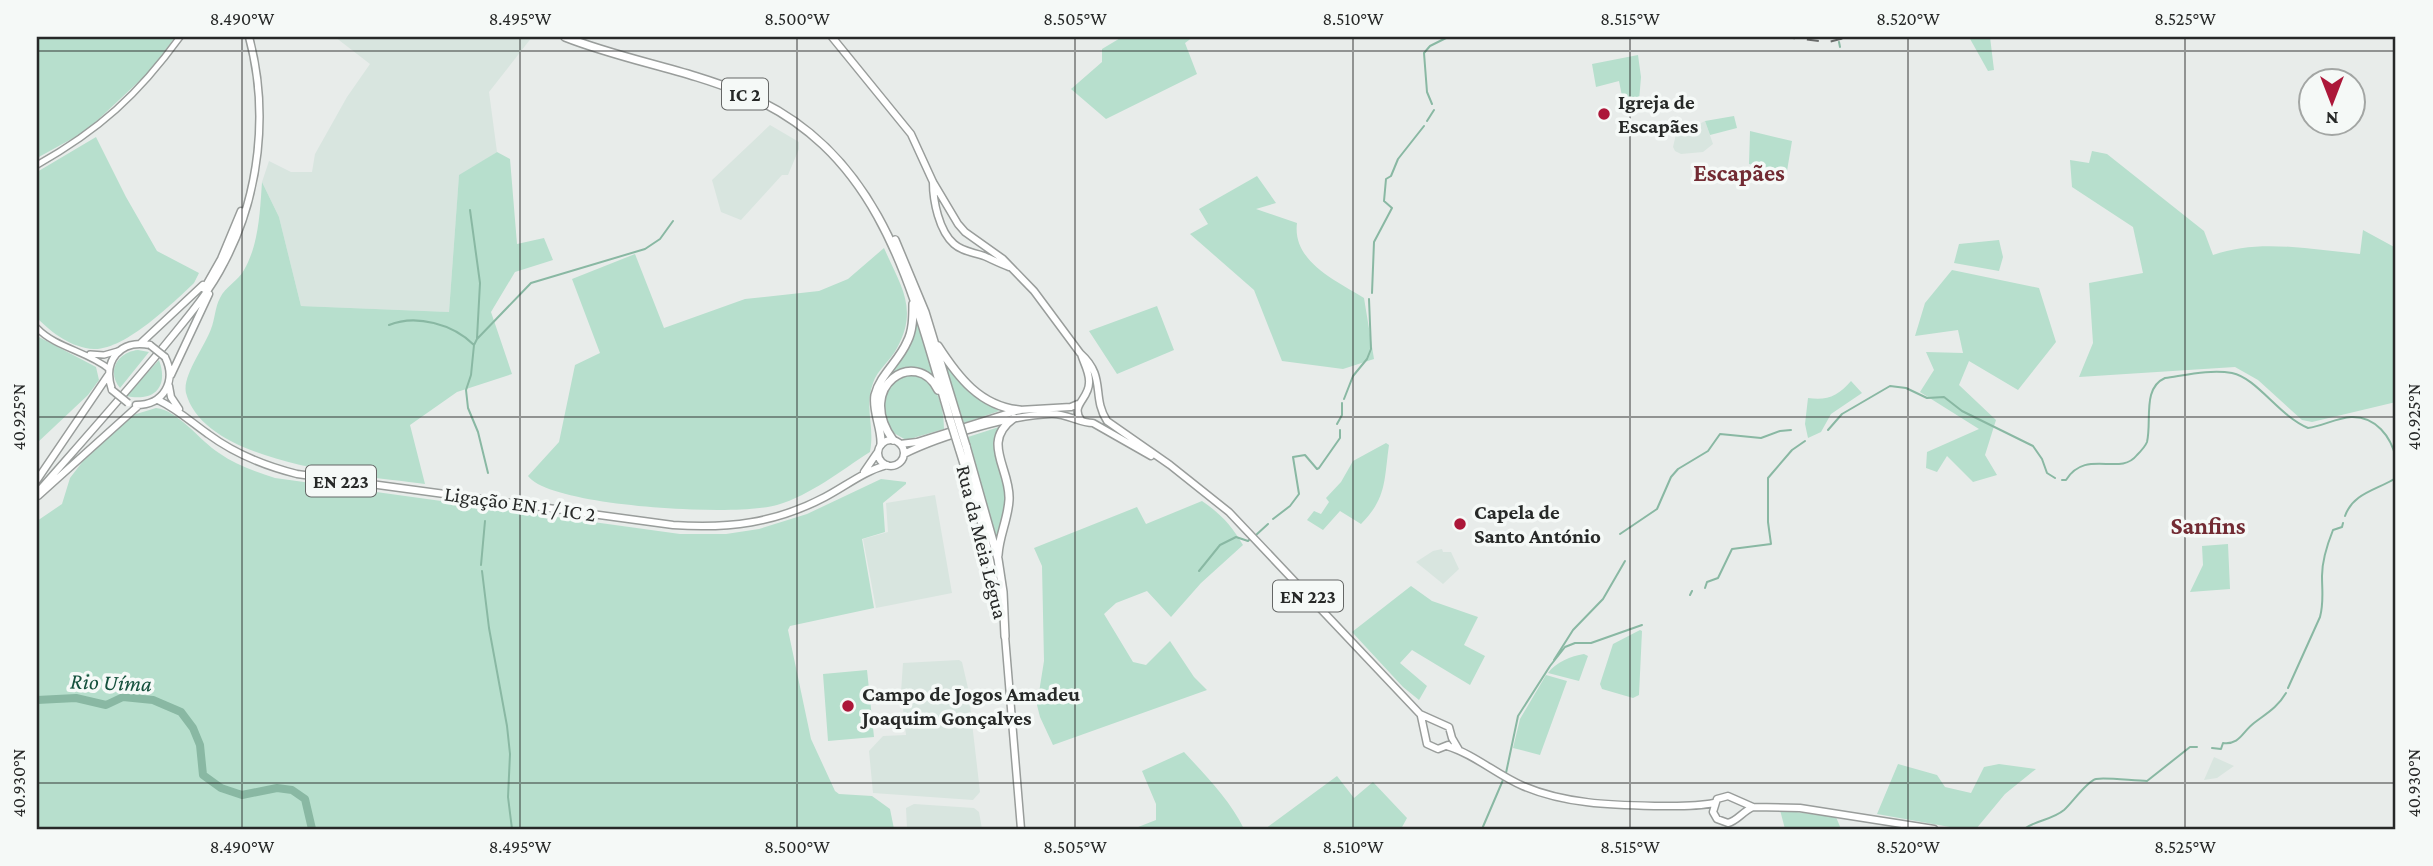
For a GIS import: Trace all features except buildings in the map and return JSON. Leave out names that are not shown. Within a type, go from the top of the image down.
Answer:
[{"type":"highway","name":"IC 2","points":[[565,37],[626,58],[720,84],[777,110],[826,148],[846,169],[882,219]]},
{"type":"highway","name":"IC 2","points":[[572,37],[745,90],[779,108],[806,127],[849,167],[882,219],[914,281],[933,337],[962,447]]},
{"type":"highway","name":"IC 2","points":[[890,235],[914,299],[945,403],[953,418]]},
{"type":"highway","name":"IC 2","points":[[880,447],[882,432],[875,408],[876,391],[907,344],[911,334],[914,299]]},
{"type":"highway","points":[[933,337],[960,376],[979,394],[996,406],[1019,410]]},
{"type":"highway","points":[[897,442],[884,417],[881,400],[881,394],[891,379],[909,372],[928,377],[935,383],[945,403]]},
{"type":"highway","points":[[998,559],[1009,501],[998,436],[1014,418]]},
{"type":"highway","name":"Rua da Meia Légua","points":[[962,447],[998,559],[1005,636]]},
{"type":"highway","name":"Rua da Meia Légua","points":[[962,447],[988,546],[1005,636]]},
{"type":"main road","points":[[37,165],[88,134],[113,113],[153,74],[180,37]]},
{"type":"main road","points":[[37,493],[199,303],[242,221],[256,159],[259,90],[256,63],[248,37]]},
{"type":"main road","points":[[832,37],[900,119],[958,224],[972,238],[1003,259],[1034,291],[1095,371],[1102,413],[1093,423]]},
{"type":"main road","points":[[933,182],[938,212],[946,236],[965,251],[1010,268]]},
{"type":"main road","points":[[946,236],[949,224],[958,224]]},
{"type":"main road","points":[[965,251],[972,249],[972,238]]},
{"type":"main road","points":[[141,344],[214,275]]},
{"type":"main road","points":[[37,328],[58,342],[87,354],[109,372],[112,390],[128,403],[138,406],[149,404],[158,400],[169,386],[171,374],[214,275]]},
{"type":"main road","points":[[87,354],[104,355],[133,344],[150,345],[165,357],[171,374]]},
{"type":"main road","points":[[37,480],[109,372],[119,351]]},
{"type":"main road","points":[[1080,353],[1090,380],[1077,414],[1081,420]]},
{"type":"main road","name":"Ligação EN 1 / IC 2","points":[[169,386],[171,397],[183,413]]},
{"type":"main road","points":[[897,442],[904,454],[898,464],[887,465],[881,461],[880,447],[897,442],[917,442],[1019,410],[1071,407],[1090,398],[1100,404]]},
{"type":"main road","name":"Ligação EN 1 / IC 2","points":[[158,400],[183,413],[208,434],[237,452],[260,463],[297,474],[673,525],[729,527],[764,522],[800,510],[827,497],[862,474],[887,465]]},
{"type":"main road","points":[[37,493],[138,406]]},
{"type":"main road","name":"EN 223","points":[[1102,413],[1107,421],[1229,512],[1420,714],[1435,722],[1447,724],[1459,750]]},
{"type":"main road","name":"EN 223","points":[[904,454],[918,447],[1014,418],[1051,414],[1071,416],[1093,423],[1191,482]]},
{"type":"main road","name":"Ligação EN 1 / IC 2","points":[[862,474],[874,461],[880,447]]},
{"type":"main road","name":"Rua da Meia Légua","points":[[1005,636],[1021,829]]},
{"type":"main road","name":"EN 223","points":[[1420,714],[1426,741],[1432,748],[1441,749],[1447,746],[1459,750],[1507,779],[1554,796],[1604,805],[1696,806],[1714,803],[1725,795],[1753,807],[1800,808],[1934,829]]},
{"type":"main road","points":[[1425,732],[1430,724],[1435,722]]},
{"type":"main road","points":[[1447,746],[1452,738]]},
{"type":"main road","points":[[1738,802],[1740,813]]},
{"type":"main road","points":[[1713,812],[1714,803]]},
{"type":"main road","name":"EN 223","points":[[1696,806],[1713,812],[1717,819],[1724,823],[1732,822],[1740,813],[1753,807]]},
{"type":"shaded area","points":[[335,37],[532,37],[489,92],[497,152],[459,176],[449,312],[301,306],[279,217],[262,182],[269,161],[291,172],[312,172],[315,154],[347,97],[370,64]]},
{"type":"shaded area","points":[[1705,121],[1713,144],[1703,152],[1681,154],[1675,151],[1673,147],[1677,130]]},
{"type":"shaded area","points":[[770,125],[799,142],[799,149],[788,175],[782,175],[741,220],[721,212],[712,180]]},
{"type":"shaded area","points":[[935,495],[952,593],[876,608],[863,539],[888,532],[886,503]]},
{"type":"shaded area","points":[[1442,549],[1443,552],[1451,552],[1459,569],[1443,584],[1416,562],[1433,551]]},
{"type":"shaded area","points":[[962,662],[968,688],[980,792],[973,800],[873,793],[869,751],[883,736],[906,735],[901,692],[903,663]]},
{"type":"shaded area","points":[[2214,757],[2234,766],[2217,778],[2204,780]]},
{"type":"shaded area","points":[[914,804],[974,808],[979,812],[982,829],[907,829],[906,808]]},
{"type":"green space","points":[[37,37],[175,37],[151,70],[86,131],[37,158]]},
{"type":"green space","points":[[1122,37],[1193,37],[1185,43],[1197,74],[1106,119],[1071,89],[1102,62],[1102,49]]},
{"type":"green space","points":[[1969,37],[1990,37],[1994,70],[1988,71]]},
{"type":"green space","points":[[1638,55],[1641,77],[1639,101],[1623,101],[1619,81],[1596,87],[1592,64]]},
{"type":"green space","points":[[1734,116],[1737,128],[1710,135],[1705,121]]},
{"type":"green space","points":[[1750,131],[1792,141],[1787,171],[1749,164]]},
{"type":"green space","points":[[96,137],[157,251],[199,273],[194,283],[148,324],[120,342],[94,349],[63,339],[37,318],[37,172]]},
{"type":"green space","points":[[2092,151],[2107,154],[2204,231],[2213,255],[2268,246],[2360,254],[2363,230],[2396,248],[2396,402],[2312,422],[2302,420],[2258,380],[2235,367],[2079,377],[2093,343],[2089,283],[2143,273],[2133,227],[2072,187],[2070,160],[2089,163]]},
{"type":"green space","points":[[497,152],[510,159],[517,244],[544,238],[553,260],[515,272],[491,312],[512,374],[457,392],[410,425],[425,484],[328,471],[290,462],[254,451],[223,436],[199,417],[186,393],[187,378],[211,329],[220,298],[241,274],[249,260],[258,227],[262,182],[279,217],[301,306],[449,312],[459,175]]},
{"type":"green space","points":[[1257,176],[1276,203],[1256,209],[1297,223],[1297,237],[1309,259],[1318,269],[1364,298],[1374,359],[1343,369],[1282,361],[1254,290],[1190,234],[1208,224],[1199,209]]},
{"type":"green space","points":[[1999,240],[2003,257],[1999,271],[1954,263],[1959,244]]},
{"type":"green space","points":[[884,248],[905,297],[907,309],[903,334],[870,392],[870,452],[825,482],[777,505],[725,510],[646,507],[606,502],[543,487],[528,476],[559,442],[575,365],[600,353],[572,279],[635,254],[664,328],[745,299],[819,291],[848,279]]},
{"type":"green space","points":[[1952,270],[2039,288],[2056,342],[2018,390],[1969,361],[1959,385],[1996,420],[1985,455],[1997,475],[1973,482],[1947,456],[1937,472],[1926,468],[1927,452],[1979,429],[1920,392],[1934,370],[1926,352],[1963,353],[1958,330],[1915,336],[1925,303]]},
{"type":"green space","points":[[1157,306],[1174,350],[1117,374],[1089,331]]},
{"type":"green space","points":[[917,319],[936,380],[928,374],[892,375],[884,383],[908,345]]},
{"type":"green space","points":[[37,336],[96,367],[99,380],[88,395],[37,443]]},
{"type":"green space","points":[[138,350],[149,352],[120,388],[114,375],[116,363],[125,354]]},
{"type":"green space","points":[[941,356],[970,391],[999,411],[964,423]]},
{"type":"green space","points":[[159,360],[162,378],[157,390],[144,397],[126,396]]},
{"type":"green space","points":[[912,374],[921,377],[933,388],[943,411],[944,429],[906,440],[892,432],[884,404],[888,389],[893,383]]},
{"type":"green space","points":[[1851,381],[1862,393],[1831,414],[1821,432],[1808,438],[1805,424],[1808,398],[1832,396]]},
{"type":"green space","points":[[156,408],[181,420],[226,457],[246,468],[275,478],[680,534],[726,534],[759,529],[807,514],[881,479],[906,482],[883,503],[885,532],[862,539],[874,608],[790,626],[788,630],[811,739],[835,791],[839,794],[872,796],[890,809],[894,829],[37,829],[37,521],[62,504],[70,478],[83,461],[133,415]]},
{"type":"green space","points":[[999,427],[995,443],[1006,503],[997,539],[968,437]]},
{"type":"green space","points":[[1386,443],[1389,445],[1383,488],[1376,506],[1361,524],[1340,511],[1323,530],[1307,520],[1314,511],[1321,514],[1329,502],[1326,498],[1341,482],[1353,461]]},
{"type":"green space","points":[[1202,501],[1225,520],[1243,545],[1201,583],[1171,617],[1147,591],[1116,603],[1104,614],[1133,662],[1146,665],[1170,641],[1194,677],[1207,690],[1053,745],[1037,705],[1044,661],[1042,566],[1034,548],[1137,507],[1146,524]]},
{"type":"green space","points":[[2228,544],[2230,589],[2190,592],[2203,565],[2202,546]]},
{"type":"green space","points":[[1411,586],[1432,601],[1478,617],[1464,645],[1485,656],[1470,685],[1412,650],[1400,663],[1427,686],[1419,700],[1403,687],[1352,632]]},
{"type":"green space","points":[[1640,630],[1639,695],[1633,698],[1602,689],[1600,684],[1613,644]]},
{"type":"green space","points":[[1584,654],[1588,656],[1579,681],[1548,673],[1564,660]]},
{"type":"green space","name":"Campo de Jogos Amadeu Joaquim Gonçalves","points":[[867,670],[874,737],[828,741],[823,674]]},
{"type":"green space","points":[[1546,675],[1567,681],[1540,755],[1513,748],[1520,719]]},
{"type":"green space","points":[[1184,752],[1225,798],[1244,829],[1133,829],[1156,820],[1156,804],[1142,771]]},
{"type":"green space","points":[[1898,764],[1937,775],[1945,787],[1971,793],[1984,767],[1999,764],[2036,769],[2005,794],[1976,829],[1961,829],[1877,814]]},
{"type":"green space","points":[[1337,776],[1354,798],[1373,782],[1407,818],[1401,829],[1265,829]]},
{"type":"green space","points":[[1780,810],[1836,817],[1841,829],[1785,829]]},
{"type":"waterway","points":[[1432,104],[1427,92],[1424,53],[1430,46],[1448,37]]},
{"type":"waterway","points":[[1839,42],[1840,47]]},
{"type":"waterway","points":[[1427,121],[1434,110]]},
{"type":"waterway","points":[[1372,293],[1374,242],[1392,208],[1384,201],[1386,179],[1391,176],[1398,159],[1424,126]]},
{"type":"waterway","points":[[470,210],[480,283],[477,338]]},
{"type":"waterway","points":[[488,473],[478,432],[468,408],[466,390],[477,339],[531,283],[645,249],[660,239],[673,221]]},
{"type":"waterway","points":[[1344,399],[1353,376],[1367,359],[1371,349],[1369,299]]},
{"type":"waterway","points":[[389,325],[411,321],[434,323],[456,331],[474,345]]},
{"type":"waterway","points":[[2062,480],[2066,480],[2083,466],[2122,464],[2130,461],[2147,442],[2149,406],[2153,389],[2158,383],[2165,378],[2207,372],[2241,376],[2287,415],[2308,428],[2351,417],[2368,420],[2381,429],[2396,458]]},
{"type":"waterway","points":[[1828,430],[1842,414],[1890,386],[1906,388],[1927,398],[1944,397],[1962,411],[2033,446],[2047,473],[2055,478]]},
{"type":"waterway","points":[[1337,424],[1342,415],[1342,403]]},
{"type":"waterway","points":[[1273,519],[1290,506],[1299,494],[1293,457],[1305,455],[1319,468],[1340,438],[1340,430]]},
{"type":"waterway","points":[[1620,534],[1657,509],[1671,477],[1678,469],[1708,451],[1720,434],[1761,438],[1791,430]]},
{"type":"waterway","points":[[1705,588],[1707,582],[1718,578],[1732,549],[1771,544],[1768,478],[1792,450],[1805,441]]},
{"type":"waterway","points":[[2345,516],[2360,497],[2396,478]]},
{"type":"waterway","points":[[481,565],[485,521]]},
{"type":"waterway","points":[[2288,688],[2320,617],[2325,553],[2333,530],[2342,527],[2343,523]]},
{"type":"waterway","points":[[1256,535],[1268,524]]},
{"type":"waterway","points":[[1199,571],[1220,545],[1236,537],[1249,540]]},
{"type":"waterway","points":[[1554,660],[1573,630],[1603,599],[1625,561]]},
{"type":"waterway","points":[[482,571],[489,628],[507,726],[510,754],[508,797],[512,829]]},
{"type":"waterway","points":[[1690,595],[1692,591]]},
{"type":"waterway","points":[[1506,773],[1518,716],[1565,647],[1575,643],[1591,643],[1642,625]]},
{"type":"waterway","points":[[2212,748],[2221,749],[2223,743],[2237,740],[2286,693]]},
{"type":"waterway","name":"Rio Uíma","points":[[37,700],[76,698],[106,705],[123,697],[153,700],[181,712],[193,728],[200,745],[203,775],[221,788],[242,795],[277,788],[292,790],[305,799],[312,829]]},
{"type":"waterway","points":[[2024,829],[2059,813],[2096,779],[2147,781],[2190,747],[2197,747]]},
{"type":"waterway","points":[[1482,829],[1503,780]]},
{"type":"railway","points":[[1783,37],[1829,42],[1848,37]]},
{"type":"place","name":"Igreja de Escapães","points":[[1604,114]]},
{"type":"place","name":"Capela de Santo António","points":[[1460,524]]},
{"type":"place","name":"Campo de Jogos Amadeu Joaquim Gonçalves","points":[[848,706]]},
{"type":"district","name":"Escapães","points":[[1739,172]]},
{"type":"district","name":"Sanfins","points":[[2208,525]]}]
